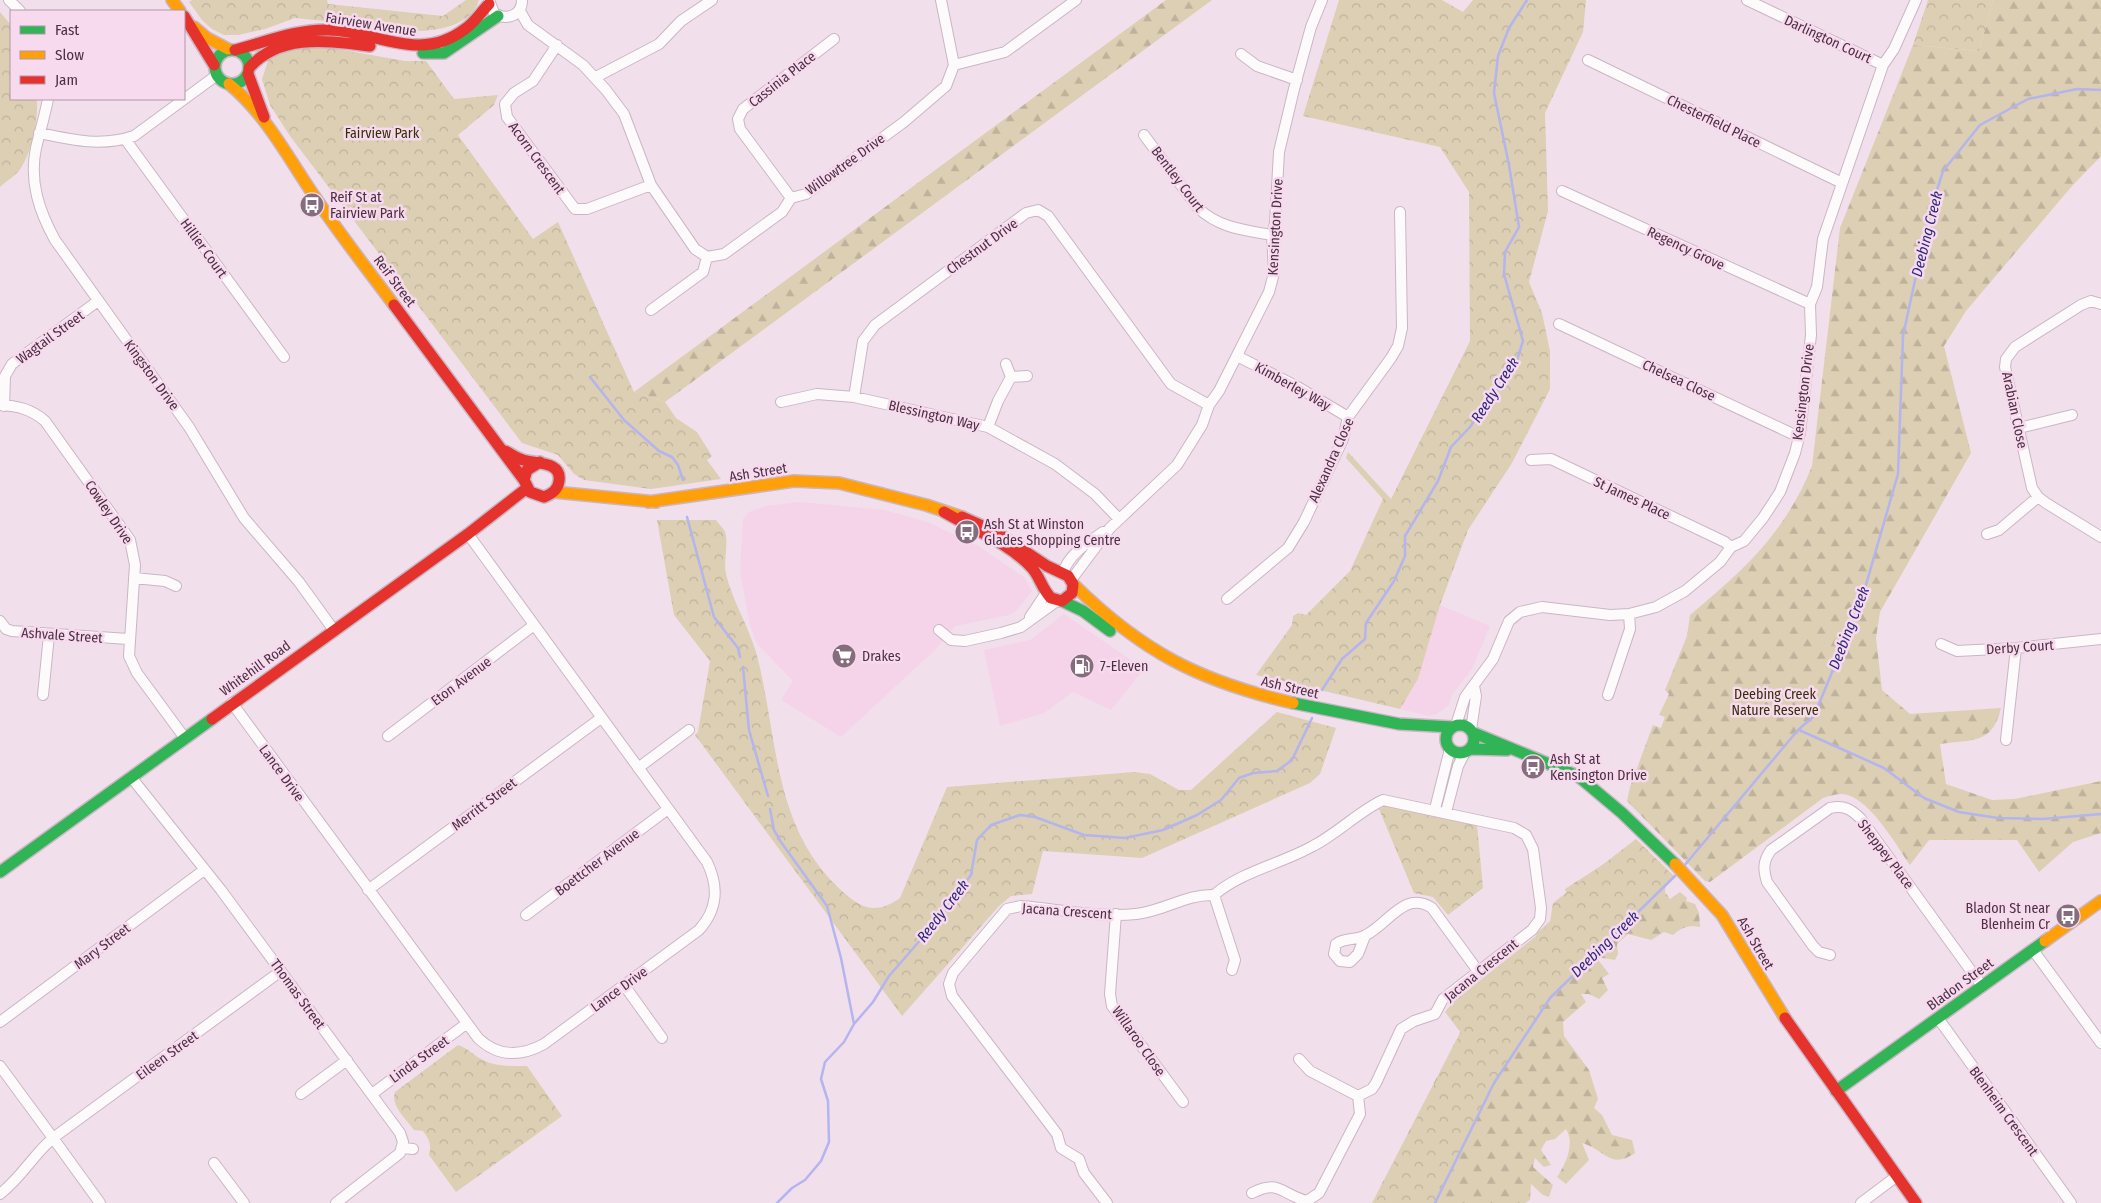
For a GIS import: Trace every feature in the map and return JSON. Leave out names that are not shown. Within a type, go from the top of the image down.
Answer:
[{"type":"main road","name":"Fairview Avenue","points":[[232,50],[310,30],[332,30],[415,48],[433,46],[466,28],[489,2]]},
{"type":"main road","name":"Fairview Avenue","points":[[248,71],[255,58],[272,48],[317,40],[419,54],[444,53],[498,16]]},
{"type":"main road","points":[[185,17],[202,35],[246,56],[248,71],[240,82],[229,84],[215,70],[185,18]]},
{"type":"main road","points":[[215,70],[219,55],[232,50]]},
{"type":"main road","name":"Reif Street","points":[[248,71],[268,128]]},
{"type":"main road","name":"Reif Street","points":[[229,84],[240,93],[268,128],[328,217],[502,449],[526,484]]},
{"type":"main road","name":"Reif Street","points":[[502,449],[523,460],[540,462]]},
{"type":"main road","points":[[559,475],[559,484],[554,492],[539,497],[526,484],[530,466],[540,462],[550,463],[566,484],[580,493]]},
{"type":"main road","name":"Whitehill Road","points":[[0,872],[333,629],[468,534],[526,484]]},
{"type":"main road","name":"Ash Street","points":[[554,492],[580,493],[648,502],[804,489],[873,492],[944,512],[970,520],[996,532],[1067,577],[1129,637],[1188,671]]},
{"type":"main road","name":"Ash Street","points":[[944,512],[1014,553],[1034,570],[1045,590],[1059,601],[1083,611],[1138,652],[1165,666],[1188,671],[1271,700],[1387,722],[1433,728],[1454,726]]},
{"type":"main road","points":[[1045,590],[1047,579],[1067,577],[1072,593],[1059,601]]},
{"type":"main road","name":"Ash Street","points":[[1387,722],[1448,746]]},
{"type":"main road","points":[[1464,725],[1472,731],[1475,739],[1468,751],[1460,753],[1448,746],[1446,737],[1454,726],[1464,725]]},
{"type":"main road","name":"Ash Street","points":[[1472,731],[1578,776],[1622,812],[1693,881],[1722,915],[1782,1015],[1916,1203]]},
{"type":"main road","name":"Ash Street","points":[[1468,751],[1518,751]]},
{"type":"main road","name":"Bladon Street","points":[[1836,1091],[2101,901]]},
{"type":"street","points":[[9,0],[19,10]]},
{"type":"street","points":[[522,0],[520,11],[528,25],[557,45],[596,77],[624,114],[651,185],[695,249],[707,257],[703,272],[651,310]]},
{"type":"street","points":[[596,77],[659,44],[682,21],[712,0]]},
{"type":"street","points":[[941,0],[954,65],[1005,52],[1076,0]]},
{"type":"street","name":"Kensington Drive","points":[[1067,577],[1067,563],[1081,548],[1110,528],[1177,465],[1202,425],[1208,405],[1219,391],[1269,292],[1274,273],[1272,235],[1275,223],[1279,152],[1296,80],[1311,27],[1322,0]]},
{"type":"street","name":"Darlington Court","points":[[1747,0],[1882,65]]},
{"type":"street","name":"Kensington Drive","points":[[1454,726],[1465,696],[1474,686],[1492,658],[1509,621],[1520,612],[1542,607],[1610,615],[1629,614],[1656,607],[1685,591],[1720,562],[1731,547],[1744,541],[1763,518],[1780,492],[1799,437],[1810,335],[1810,304],[1817,288],[1823,239],[1840,182],[1882,65],[1894,50],[1916,0]]},
{"type":"street","points":[[489,2],[498,16],[510,17],[520,11]]},
{"type":"street","name":"Cassinia Place","points":[[791,198],[740,129],[738,119],[743,108],[834,38]]},
{"type":"street","name":"Acorn Crescent","points":[[557,45],[532,81],[514,93],[505,104],[507,117],[575,209],[587,210],[651,185]]},
{"type":"street","points":[[1241,54],[1257,66],[1296,80]]},
{"type":"street","name":"Chesterfield Place","points":[[1588,60],[1840,182]]},
{"type":"street","name":"Willowtree Drive","points":[[707,257],[724,254],[782,212],[791,198],[806,194],[929,101],[946,86],[954,65]]},
{"type":"street","points":[[185,94],[215,70]]},
{"type":"street","name":"Kingston Drive","points":[[48,100],[39,133],[34,171],[35,191],[39,206],[54,240],[189,427],[244,518],[299,582],[333,629]]},
{"type":"street","points":[[39,133],[89,142],[125,139],[134,136],[178,100]]},
{"type":"street","name":"Bentley Court","points":[[1144,135],[1198,208],[1208,218],[1225,227],[1272,235]]},
{"type":"street","name":"Hillier Court","points":[[125,139],[284,357]]},
{"type":"street","name":"Regency Grove","points":[[1562,190],[1810,304]]},
{"type":"street","name":"Chestnut Drive","points":[[854,397],[863,341],[875,325],[1026,213],[1038,210],[1048,216],[1171,384],[1208,405]]},
{"type":"street","name":"Alexandra Close","points":[[1227,599],[1288,548],[1304,522],[1343,439],[1348,417],[1361,402],[1398,346],[1402,328],[1400,212]]},
{"type":"street","name":"Arabian Close","points":[[2038,498],[2032,488],[2006,359],[2016,348],[2081,305],[2091,301],[2101,304]]},
{"type":"street","name":"Wagtail Street","points":[[2,406],[5,376],[8,369],[98,302]]},
{"type":"street","name":"Chelsea Close","points":[[1559,324],[1799,437]]},
{"type":"street","name":"Kimberley Way","points":[[1237,356],[1296,386],[1348,417]]},
{"type":"street","points":[[988,427],[998,401],[1011,378],[1006,364]]},
{"type":"street","points":[[1011,378],[1027,376]]},
{"type":"street","name":"Blessington Way","points":[[781,402],[817,394],[854,397],[988,427],[1055,464],[1095,494],[1119,519]]},
{"type":"street","name":"Cowley Drive","points":[[2,406],[30,411],[45,421],[130,540],[134,552],[134,578],[128,639],[129,656],[137,673],[184,737]]},
{"type":"street","points":[[2019,428],[2072,415]]},
{"type":"street","name":"St James Place","points":[[1531,460],[1552,459],[1725,542],[1731,547]]},
{"type":"street","points":[[1987,534],[1999,530],[2038,498],[2101,537]]},
{"type":"street","name":"Lance Drive","points":[[232,704],[466,1024],[487,1046],[510,1054],[522,1053],[544,1044],[699,930],[712,912],[716,887],[707,862],[468,534]]},
{"type":"street","points":[[134,578],[165,581],[176,586]]},
{"type":"street","points":[[1028,620],[1045,590]]},
{"type":"street","points":[[939,630],[951,640],[965,642],[1021,627],[1028,620],[1059,601]]},
{"type":"street","points":[[1608,695],[1630,629],[1629,614]]},
{"type":"street","name":"Ashvale Street","points":[[0,621],[6,629],[12,631],[128,639]]},
{"type":"street","name":"Eton Avenue","points":[[388,736],[534,626]]},
{"type":"street","points":[[43,695],[49,635]]},
{"type":"street","name":"Derby Court","points":[[1941,644],[1957,651],[2016,648],[2101,639]]},
{"type":"street","points":[[2006,740],[2016,648]]},
{"type":"street","points":[[1472,731],[1476,696],[1474,686]]},
{"type":"street","name":"Merritt Street","points":[[368,890],[601,718]]},
{"type":"street","points":[[638,768],[689,730]]},
{"type":"street","points":[[1435,809],[1448,746]]},
{"type":"street","points":[[1446,812],[1458,766],[1468,751]]},
{"type":"street","name":"Thomas Street","points":[[131,777],[221,890],[372,1094],[400,1133],[408,1148],[336,1203]]},
{"type":"street","name":"Jacana Crescent","points":[[1107,1203],[1084,1173],[1079,1159],[1061,1148],[1057,1134],[952,996],[949,984],[953,973],[1007,909],[1021,906],[1116,914],[1152,911],[1198,894],[1214,895],[1228,883],[1313,847],[1368,807],[1383,800],[1435,809],[1514,828],[1526,835],[1532,849],[1541,908],[1540,919],[1532,930],[1443,999],[1435,1014],[1414,1021],[1401,1029],[1376,1083],[1372,1089],[1358,1096]]},
{"type":"street","name":"Sheppey Place","points":[[1830,955],[1819,952],[1813,946],[1767,882],[1764,871],[1765,859],[1771,850],[1830,808],[1841,806],[1851,809],[1861,819],[1982,986]]},
{"type":"street","name":"Boettcher Avenue","points":[[526,915],[668,809]]},
{"type":"street","name":"Mary Street","points":[[0,1022],[204,870]]},
{"type":"street","points":[[1214,895],[1235,960],[1232,970]]},
{"type":"street","points":[[1366,936],[1410,902],[1423,902],[1432,908],[1478,971]]},
{"type":"street","name":"Willaroo Close","points":[[1116,914],[1110,994],[1112,1006],[1183,1102]]},
{"type":"street","points":[[2034,950],[2101,1043]]},
{"type":"street","name":"Eileen Street","points":[[53,1138],[281,971]]},
{"type":"street","points":[[624,986],[662,1038]]},
{"type":"street","name":"Blenheim Crescent","points":[[1938,1018],[2071,1203]]},
{"type":"street","name":"Linda Street","points":[[372,1094],[466,1024]]},
{"type":"street","points":[[1252,1193],[1266,1186],[1278,1188],[1307,1202],[1319,1193],[1360,1114],[1358,1096],[1310,1071],[1299,1058]]},
{"type":"street","points":[[301,1094],[347,1060]]},
{"type":"street","points":[[0,1066],[100,1203]]},
{"type":"street","points":[[0,1194],[20,1178],[43,1147],[53,1138]]},
{"type":"street","points":[[214,1163],[244,1203]]},
{"type":"street","points":[[1861,1203],[1897,1176]]},
{"type":"shaded area","points":[[799,502],[885,510],[930,523],[980,547],[1025,578],[1032,591],[1016,611],[1009,615],[955,626],[936,649],[841,737],[781,700],[793,681],[757,644],[750,626],[740,571],[743,519],[749,512],[767,506]]},
{"type":"shaded area","points":[[1440,605],[1490,626],[1472,669],[1452,695],[1449,705],[1437,714],[1428,716],[1400,709],[1418,679]]},
{"type":"shaded area","points":[[1064,614],[1144,669],[1111,710],[1073,692],[1044,713],[1000,726],[984,650],[1030,640]]},
{"type":"green space","points":[[192,0],[327,0],[328,4],[443,16],[466,0],[479,0],[470,15],[463,20],[447,27],[429,30],[421,31],[295,18],[265,29],[238,35],[224,35],[212,29],[202,20],[189,2]]},
{"type":"green space","points":[[1166,0],[1212,0],[665,402],[634,392]]},
{"type":"green space","points":[[1339,0],[1442,0],[1463,12],[1473,0],[1586,0],[1583,32],[1545,113],[1548,211],[1529,282],[1542,313],[1550,351],[1550,389],[1512,463],[1468,530],[1440,605],[1418,679],[1400,709],[1256,675],[1292,625],[1293,616],[1298,613],[1306,615],[1350,571],[1383,499],[1346,458],[1348,452],[1391,499],[1470,341],[1469,192],[1440,147],[1303,116]]},
{"type":"green space","points":[[1928,0],[1993,0],[1979,51],[1913,45]]},
{"type":"green space","name":"Deebing Creek Nature Reserve","points":[[1993,0],[2101,0],[2101,156],[2072,186],[1966,311],[1944,346],[1971,453],[1880,612],[1876,638],[1882,690],[1910,714],[2001,708],[1992,729],[1980,738],[1940,744],[1946,784],[1992,800],[2015,799],[2101,781],[2101,833],[2073,842],[2039,872],[2017,840],[1929,840],[1910,865],[1880,822],[1862,803],[1852,797],[1837,794],[1823,798],[1710,882],[1705,881],[1627,801],[1630,787],[1653,725],[1661,728],[1665,717],[1659,715],[1669,694],[1665,690],[1687,636],[1690,615],[1728,582],[1762,548],[1789,511],[1812,466],[1840,228],[1913,45],[1979,51]]},
{"type":"green space","points":[[0,12],[10,24],[10,100],[37,100],[37,108],[36,126],[29,152],[17,173],[0,187]]},
{"type":"green space","name":"Fairview Park","points":[[294,47],[326,47],[405,61],[426,61],[454,99],[498,95],[494,105],[458,135],[533,239],[558,222],[634,392],[665,402],[676,418],[697,432],[712,456],[707,460],[721,479],[651,489],[584,480],[574,474],[558,455],[522,443],[290,136],[270,105],[262,79],[269,58]]},
{"type":"green space","points":[[657,520],[716,520],[725,532],[726,574],[756,652],[781,780],[790,810],[802,839],[820,867],[850,898],[870,908],[884,906],[900,898],[947,787],[1134,772],[1150,774],[1179,790],[1191,790],[1277,712],[1336,728],[1320,774],[1310,783],[1142,858],[1043,851],[1032,894],[1011,896],[999,906],[902,1016],[695,735],[698,732],[710,661],[674,615]]},
{"type":"green space","points":[[1390,804],[1477,825],[1483,888],[1448,915],[1433,897],[1414,893],[1379,809]]},
{"type":"green space","points":[[1636,839],[1675,877],[1550,998],[1494,1083],[1435,1203],[1373,1203],[1461,1033],[1445,1012],[1455,1000],[1545,929],[1550,922],[1553,903]]},
{"type":"green space","points":[[1610,860],[1666,884],[1665,892],[1670,899],[1680,892],[1687,898],[1686,901],[1695,904],[1699,913],[1700,927],[1686,927],[1673,935],[1664,932],[1651,940],[1628,934],[1617,944],[1618,954],[1615,960],[1596,957],[1609,974],[1602,978],[1608,990],[1599,999],[1589,994],[1581,994],[1586,1002],[1563,1022],[1564,1036],[1589,1070],[1598,1099],[1594,1108],[1602,1115],[1612,1135],[1632,1140],[1635,1153],[1620,1160],[1614,1159],[1582,1143],[1589,1160],[1566,1184],[1557,1177],[1568,1153],[1570,1141],[1566,1129],[1555,1139],[1546,1141],[1541,1150],[1551,1165],[1544,1167],[1535,1158],[1533,1167],[1553,1185],[1549,1197],[1543,1195],[1531,1184],[1530,1200],[1525,1203],[1372,1203],[1467,1019],[1534,945],[1537,933],[1570,903],[1565,889]]},
{"type":"green space","points":[[458,1045],[494,1064],[527,1066],[562,1116],[456,1192],[429,1155],[430,1145],[425,1134],[423,1131],[414,1130],[397,1107],[394,1097],[395,1092]]},
{"type":"waterway","name":"Reedy Creek","points":[[1322,690],[1342,659],[1365,639],[1366,623],[1394,581],[1405,556],[1405,536],[1438,481],[1451,447],[1470,427],[1516,363],[1523,341],[1504,274],[1505,252],[1519,227],[1509,165],[1494,93],[1498,56],[1509,28],[1527,0]]},
{"type":"waterway","name":"Deebing Creek","points":[[1684,866],[1798,730],[1814,716],[1861,602],[1898,474],[1903,336],[1929,215],[1943,171],[1980,125],[2028,99],[2077,89],[2101,90]]},
{"type":"waterway","points":[[590,377],[624,420],[659,451],[672,457],[678,465],[683,480]]},
{"type":"waterway","points":[[687,517],[714,617],[738,648],[740,657]]},
{"type":"waterway","points":[[743,667],[749,730],[768,796]]},
{"type":"waterway","name":"Reedy Creek","points":[[777,1203],[792,1188],[805,1180],[821,1161],[829,1142],[828,1101],[821,1079],[825,1062],[844,1042],[854,1024],[873,1002],[889,976],[937,921],[971,875],[977,840],[991,825],[1020,815],[1035,817],[1084,835],[1125,838],[1163,830],[1197,815],[1221,800],[1239,778],[1253,773],[1277,771],[1292,760],[1312,718]]},
{"type":"waterway","points":[[1799,730],[1884,768],[1924,798],[1959,812],[1998,818],[2043,819],[2101,814]]},
{"type":"waterway","points":[[770,809],[774,830],[781,842],[827,906],[841,958],[854,1024]]},
{"type":"waterway","name":"Deebing Creek","points":[[1435,1203],[1494,1083],[1550,998],[1677,874]]},
{"type":"traffic: fast","points":[[423,53],[444,53],[498,16]]},
{"type":"traffic: fast","points":[[232,50],[239,51],[244,55],[248,60],[249,67],[248,74],[244,79],[239,83],[232,84],[225,83],[220,79],[216,74],[215,67],[216,60],[220,55],[225,51],[232,50]]},
{"type":"traffic: fast","points":[[1062,601],[1083,611],[1110,631]]},
{"type":"traffic: fast","points":[[1293,703],[1399,724],[1452,727]]},
{"type":"traffic: fast","points":[[0,872],[212,719]]},
{"type":"traffic: fast","points":[[1460,725],[1470,729],[1474,739],[1470,749],[1460,753],[1450,749],[1446,739],[1450,729],[1460,725]]},
{"type":"traffic: fast","points":[[1474,733],[1578,776],[1622,813],[1675,864]]},
{"type":"traffic: fast","points":[[1471,749],[1507,750]]},
{"type":"traffic: fast","points":[[1836,1091],[2045,941]]},
{"type":"traffic: slow","points":[[172,0],[179,10]]},
{"type":"traffic: slow","points":[[194,27],[207,38],[228,49]]},
{"type":"traffic: slow","points":[[229,84],[255,109],[345,240],[394,305]]},
{"type":"traffic: slow","points":[[648,502],[794,481],[839,483],[926,505],[962,517]]},
{"type":"traffic: slow","points":[[554,492],[656,502]]},
{"type":"traffic: slow","points":[[1073,584],[1098,608],[1123,628],[1148,646],[1174,661],[1200,674],[1229,685],[1293,703]]},
{"type":"traffic: slow","points":[[1675,864],[1722,915],[1785,1018]]},
{"type":"traffic: slow","points":[[2045,941],[2101,901]]},
{"type":"traffic: jam","points":[[235,50],[293,34],[317,30],[347,32],[398,43],[431,44],[448,39],[465,29],[489,4]]},
{"type":"traffic: jam","points":[[185,18],[214,65]]},
{"type":"traffic: jam","points":[[249,68],[261,57],[275,49],[290,44],[338,42],[370,46]]},
{"type":"traffic: jam","points":[[248,74],[264,117]]},
{"type":"traffic: jam","points":[[394,305],[524,480]]},
{"type":"traffic: jam","points":[[505,451],[523,460],[528,461],[535,462],[541,463],[547,464],[556,470],[559,475],[557,487],[552,493],[544,497],[530,492],[524,480],[527,470],[540,462]]},
{"type":"traffic: jam","points":[[212,719],[468,534],[527,488]]},
{"type":"traffic: jam","points":[[944,512],[1002,544],[1023,559],[1035,572],[1051,598],[1062,601],[1072,593],[1073,584],[1068,576],[1047,566],[996,532],[962,517]]},
{"type":"traffic: jam","points":[[1785,1018],[1916,1203]]},
{"type":"place","name":"Reif St at Fairview Park","points":[[312,205]]},
{"type":"place","name":"Ash St at Winston Glades Shopping Centre","points":[[967,532]]},
{"type":"place","name":"Drakes","points":[[844,656]]},
{"type":"place","name":"7-Eleven","points":[[1082,666]]},
{"type":"place","name":"Ash St at Kensington Drive","points":[[1533,767]]},
{"type":"place","name":"Bladon St near Blenheim Cr","points":[[2068,916]]}]
